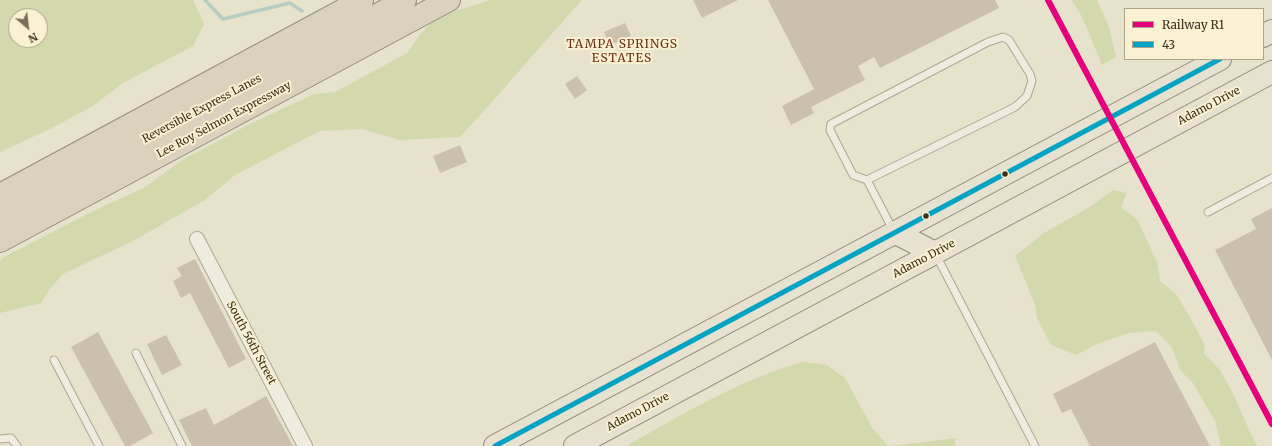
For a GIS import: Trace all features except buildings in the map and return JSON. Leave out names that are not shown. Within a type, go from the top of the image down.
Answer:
[{"type":"highway","points":[[0,195],[362,0]]},
{"type":"highway","name":"Reversible Express Lanes","points":[[0,217],[404,0]]},
{"type":"highway","name":"Lee Roy Selmon Expressway","points":[[0,240],[449,0]]},
{"type":"main road","points":[[495,446],[1218,60]]},
{"type":"main road","name":"Adamo Drive","points":[[575,446],[1272,72]]},
{"type":"main road","points":[[894,232],[935,253]]},
{"type":"street","name":"South 56th Street","points":[[197,239],[305,446]]},
{"type":"lane","points":[[867,180],[1015,107],[1027,96],[1032,81],[1030,74],[1010,40],[1003,37],[988,42],[831,124],[830,130],[853,175],[867,180],[894,232]]},
{"type":"lane","points":[[1208,212],[1272,178]]},
{"type":"lane","points":[[935,253],[1035,446]]},
{"type":"lane","points":[[136,353],[182,446]]},
{"type":"lane","points":[[54,360],[99,446]]},
{"type":"lane","points":[[0,439],[11,438],[17,446]]},
{"type":"green space","points":[[0,0],[193,0],[204,24],[193,46],[123,83],[93,106],[50,129],[0,152]]},
{"type":"green space","points":[[489,0],[582,0],[460,137],[400,140],[362,129],[320,131],[235,175],[205,200],[131,242],[63,274],[50,289],[41,303],[0,313],[0,262],[2,258],[95,210],[144,188],[182,160],[252,123],[314,94],[335,92],[407,53],[419,36],[438,15]]},
{"type":"green space","points":[[1072,0],[1097,0],[1109,27],[1116,57],[1102,65],[1082,17]]},
{"type":"green space","points":[[1113,190],[1127,193],[1121,207],[1138,220],[1158,265],[1160,281],[1176,294],[1190,317],[1205,346],[1204,354],[1221,372],[1236,399],[1257,446],[1221,446],[1215,421],[1193,383],[1180,370],[1172,348],[1156,331],[1129,333],[1097,344],[1076,355],[1051,345],[1037,318],[1035,304],[1015,256],[1044,233],[1088,208]]},
{"type":"green space","points":[[802,362],[827,365],[845,378],[873,429],[888,446],[626,446],[690,410],[734,388],[779,369]]},
{"type":"green space","points":[[956,438],[955,446],[888,446],[902,445]]},
{"type":"waterway","points":[[205,0],[223,19],[290,3],[302,11]]},
{"type":"rail line","name":"R1","points":[[1048,0],[1272,424]]},
{"type":"transit line","name":"43","points":[[495,446],[1218,60]]},
{"type":"district","name":"TAMPA SPRINGS ESTATES","points":[[622,52]]}]
